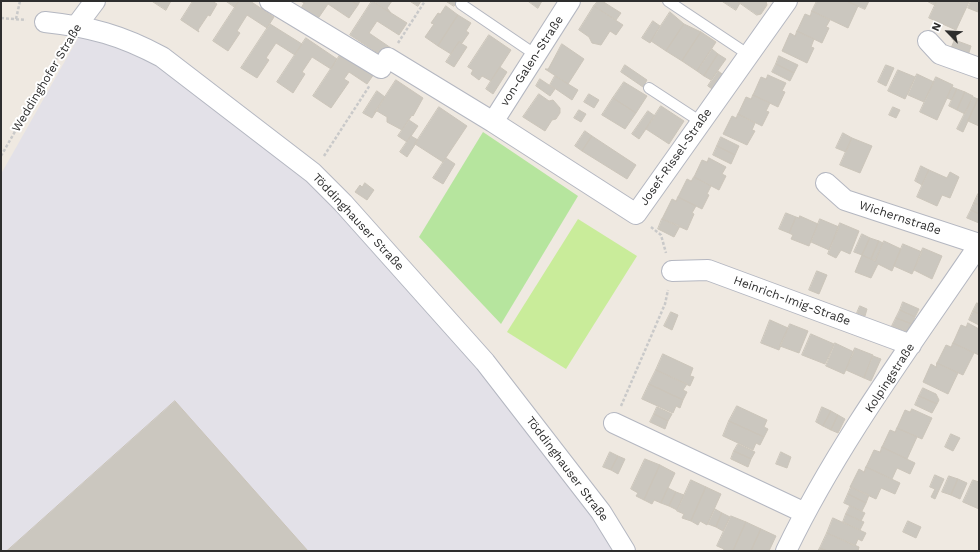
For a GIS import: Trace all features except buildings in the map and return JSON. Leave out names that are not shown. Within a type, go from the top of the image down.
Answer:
[{"type":"street","name":"Weddinghofer Straße","points":[[77,26],[95,1]]},
{"type":"street","name":"Josef-Rissel-Straße","points":[[270,1],[493,122],[636,214],[787,1]]},
{"type":"street","name":"von-Galen-Straße","points":[[493,122],[570,1]]},
{"type":"street","name":"Töddinghauser Straße","points":[[45,22],[77,26],[113,34],[134,42],[162,57],[313,173],[343,203],[485,362],[601,512],[625,551]]},
{"type":"street","points":[[928,41],[940,54],[979,68]]},
{"type":"street","name":"Wichernstraße","points":[[826,183],[845,200],[979,244]]},
{"type":"street","name":"Kolpingstraße","points":[[786,551],[805,513],[911,345],[979,244]]},
{"type":"street","name":"Heinrich-Imig-Straße","points":[[672,271],[708,270],[911,345]]},
{"type":"street","points":[[614,423],[805,513]]},
{"type":"lane","points":[[668,1],[749,55]]},
{"type":"lane","points":[[461,4],[536,55]]},
{"type":"lane","points":[[649,88],[701,122]]},
{"type":"path","points":[[16,19],[20,1]]},
{"type":"path","points":[[1,18],[45,22]]},
{"type":"path","name":"Weddinghofer Straße","points":[[1,156],[77,26]]},
{"type":"path","points":[[614,423],[665,304],[672,271],[661,235],[636,214]]},
{"type":"shaded area","points":[[78,38],[122,41],[154,56],[322,189],[536,437],[617,551],[1,551],[1,174]]},
{"type":"green space","points":[[483,132],[578,196],[501,324],[419,237]]},
{"type":"green space","points":[[578,219],[637,256],[566,369],[507,332]]}]
